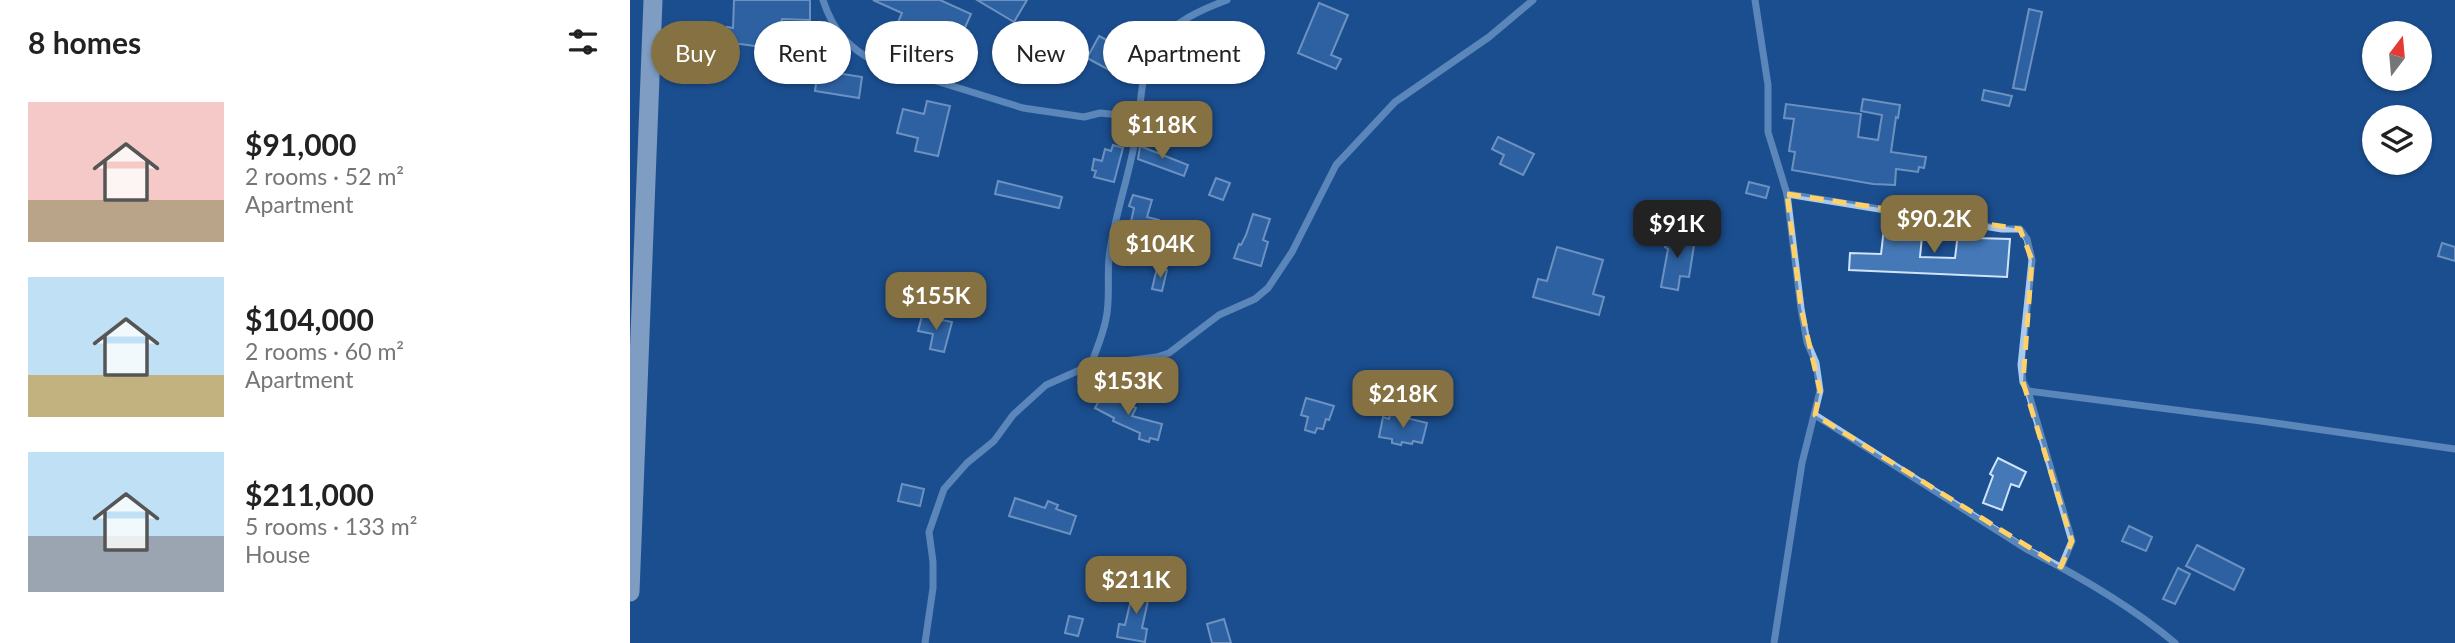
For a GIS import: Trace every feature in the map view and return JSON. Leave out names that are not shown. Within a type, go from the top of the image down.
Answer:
[{"type":"highway","points":[[630,592],[653,0]]},
{"type":"street","points":[[823,0],[836,30],[846,43],[878,63],[1023,108],[1084,117],[1100,113],[1139,117]]},
{"type":"street","points":[[1091,365],[1106,318],[1106,274],[1110,248],[1147,68],[1156,45],[1173,28],[1202,10],[1227,0]]},
{"type":"street","points":[[925,643],[933,588],[929,532],[944,489],[967,463],[994,441],[1013,415],[1046,385],[1091,365],[1157,357],[1169,353],[1219,315],[1255,299],[1268,288],[1292,252],[1336,165],[1395,102],[1489,37],[1533,0]]},
{"type":"street","points":[[1755,0],[1768,85],[1768,132],[1787,194],[1801,308],[1807,342],[1816,363],[1820,391],[1802,463],[1774,643]]},
{"type":"street","points":[[1787,194],[2002,229],[2020,229],[2031,250],[2032,260],[2021,365],[2072,541],[2061,567]]},
{"type":"street","points":[[2028,391],[2455,449]]},
{"type":"street","points":[[1815,415],[2028,550],[2061,567],[2150,622],[2175,643]]},
{"type":"highlighted area","points":[[1787,194],[2020,229],[2032,260],[2023,382],[2072,541],[2061,567],[1815,415],[1820,391],[1801,308]]},
{"type":"building","points":[[734,0],[810,0],[810,20],[754,21],[754,46],[740,44],[740,21],[733,21]]},
{"type":"building","points":[[873,0],[940,0],[971,14],[968,21],[898,21],[902,13]]},
{"type":"building","points":[[977,0],[1027,0],[1012,21]]},
{"type":"building","points":[[1319,3],[1348,15],[1331,55],[1341,59],[1336,69],[1298,53]]},
{"type":"building","points":[[2029,9],[2042,12],[2025,90],[2013,88]]},
{"type":"building","points":[[1099,36],[1103,38],[1103,67],[1089,59]]},
{"type":"building","points":[[851,75],[862,77],[859,98],[815,91],[816,84],[851,84]]},
{"type":"building","points":[[1984,90],[2012,96],[2009,106],[1982,100]]},
{"type":"building","points":[[1863,99],[1900,105],[1891,152],[1926,157],[1924,168],[1919,167],[1918,172],[1896,169],[1895,185],[1873,184],[1792,170],[1795,152],[1789,151],[1794,119],[1784,118],[1786,104],[1861,114],[1858,137],[1878,140],[1882,115],[1861,111]]},
{"type":"building","points":[[927,101],[950,106],[938,156],[915,151],[918,138],[897,133],[903,109],[924,114]]},
{"type":"building","points":[[1169,104],[1184,112],[1175,128],[1160,121]]},
{"type":"building","points":[[1498,137],[1534,154],[1523,175],[1500,164],[1504,155],[1492,149]]},
{"type":"building","points":[[1113,145],[1123,148],[1114,182],[1094,177],[1094,159],[1102,161],[1105,149],[1111,151]]},
{"type":"building","points":[[1140,146],[1188,165],[1184,176],[1138,159]]},
{"type":"building","points":[[1216,178],[1230,183],[1223,200],[1209,195]]},
{"type":"building","points":[[998,181],[1062,197],[1059,208],[995,194]]},
{"type":"building","points":[[1749,182],[1769,187],[1766,198],[1746,193]]},
{"type":"building","points":[[1133,195],[1152,200],[1147,217],[1159,220],[1155,237],[1145,234],[1146,230],[1130,226],[1134,208],[1129,206]]},
{"type":"building","points":[[1253,214],[1270,219],[1263,240],[1268,242],[1261,266],[1234,258]]},
{"type":"building","points":[[1885,220],[1923,226],[1920,257],[1955,258],[1958,233],[1977,235],[1976,238],[2010,239],[2007,277],[1849,270],[1850,253],[1881,254]]},
{"type":"building","points":[[1667,234],[1695,239],[1689,277],[1680,276],[1678,290],[1661,287],[1668,249],[1665,247]]},
{"type":"building","points":[[2442,243],[2455,247],[2455,261],[2438,256]]},
{"type":"building","points":[[1557,247],[1603,260],[1593,294],[1604,297],[1599,315],[1533,297],[1538,279],[1547,281]]},
{"type":"building","points":[[1157,268],[1167,270],[1162,291],[1152,289]]},
{"type":"building","points":[[922,316],[952,322],[944,352],[930,349],[933,334],[918,331]]},
{"type":"building","points":[[1126,368],[1127,381],[1114,382],[1113,369]]},
{"type":"building","points":[[1086,374],[1112,378],[1111,382],[1078,383],[1079,377]]},
{"type":"building","points":[[1104,391],[1136,408],[1132,416],[1162,424],[1158,440],[1150,438],[1149,442],[1139,439],[1140,433],[1113,421],[1114,418],[1095,408]]},
{"type":"building","points":[[1306,398],[1334,406],[1323,429],[1317,428],[1315,433],[1305,430],[1308,417],[1301,415]]},
{"type":"building","points":[[1390,414],[1427,423],[1422,443],[1402,442],[1401,445],[1392,443],[1392,439],[1379,437],[1383,417],[1389,419]]},
{"type":"building","points":[[1998,458],[2026,472],[2019,487],[2011,484],[2002,510],[1983,503],[1993,476],[1990,474]]},
{"type":"building","points":[[902,484],[924,489],[920,506],[898,501]]},
{"type":"building","points":[[1015,498],[1045,508],[1048,501],[1058,505],[1056,509],[1076,516],[1070,534],[1009,516]]},
{"type":"building","points":[[2129,526],[2152,537],[2146,551],[2122,541]]},
{"type":"building","points":[[2197,545],[2244,569],[2234,590],[2186,566]]},
{"type":"building","points":[[2178,568],[2190,574],[2175,604],[2163,599]]},
{"type":"building","points":[[1141,585],[1151,587],[1142,628],[1147,629],[1145,642],[1117,637],[1119,624],[1125,625],[1134,587],[1140,588]]},
{"type":"building","points":[[1069,616],[1083,619],[1078,636],[1065,633]]},
{"type":"building","points":[[1224,619],[1231,643],[1212,643],[1207,624]]}]
